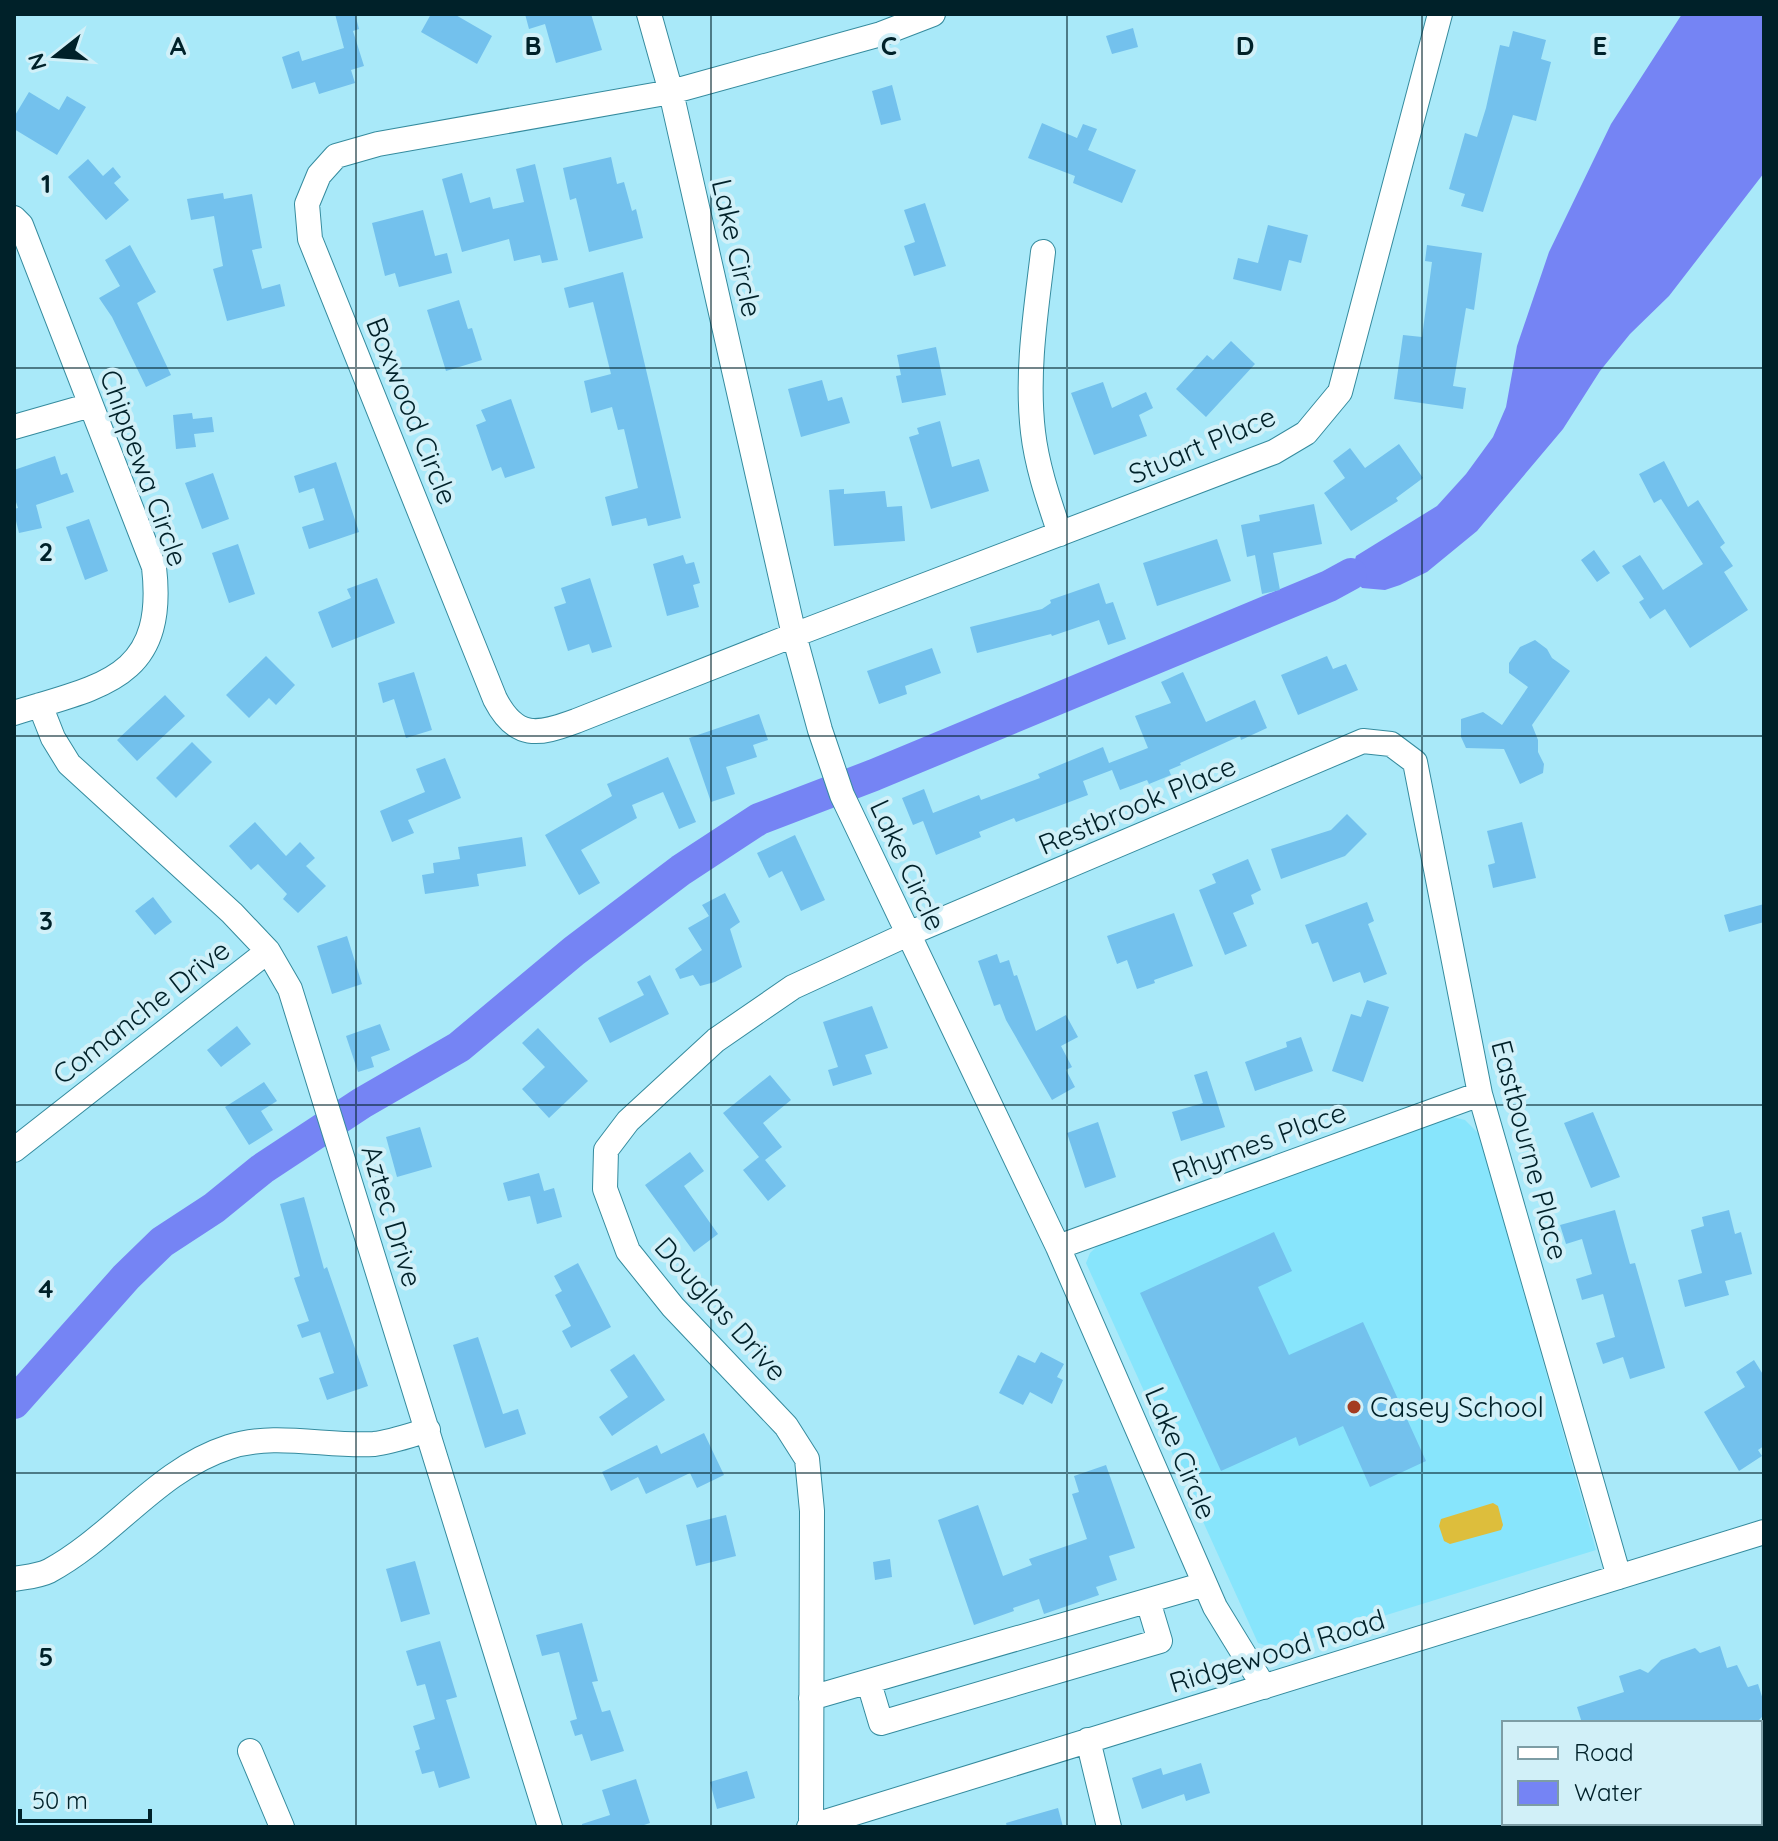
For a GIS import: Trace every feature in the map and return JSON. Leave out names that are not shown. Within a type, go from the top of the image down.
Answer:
[{"type":"street","name":"Lake Circle","points":[[649,14],[671,92],[794,635],[842,795],[1058,1247],[1215,1607],[1264,1687]]},
{"type":"street","name":"Boxwood Circle","points":[[794,635],[545,732],[521,728],[505,718],[310,239],[307,204],[319,175],[336,156],[378,144],[671,92],[881,34],[933,14]]},
{"type":"street","name":"Stuart Place","points":[[794,635],[1274,452],[1306,433],[1340,392],[1440,14]]},
{"type":"street","name":"Chippewa Circle","points":[[14,218],[21,225],[154,567],[157,593],[151,628],[137,656],[121,674],[97,688],[14,713]]},
{"type":"street","points":[[1043,252],[1030,370],[1033,432],[1044,486],[1060,534]]},
{"type":"street","points":[[14,427],[91,405]]},
{"type":"street","name":"Aztec Drive","points":[[40,705],[53,738],[69,764],[232,913],[268,951],[290,989],[550,1827]]},
{"type":"street","name":"Restbrook Place","points":[[908,934],[1363,741],[1391,744]]},
{"type":"street","name":"Eastbourne Place","points":[[1391,744],[1415,762],[1480,1094],[1619,1577]]},
{"type":"street","name":"Douglas Drive","points":[[810,1827],[812,1511],[807,1459],[786,1426],[673,1307],[628,1251],[605,1189],[606,1150],[628,1121],[716,1040],[793,987],[908,934]]},
{"type":"street","name":"Comanche Drive","points":[[14,1150],[268,951]]},
{"type":"street","name":"Rhymes Place","points":[[1058,1247],[1480,1094]]},
{"type":"street","points":[[14,1579],[47,1573],[80,1551],[183,1467],[230,1446],[279,1441],[376,1444],[428,1430]]},
{"type":"street","name":"Ridgewood Road","points":[[810,1827],[1764,1532]]},
{"type":"street","points":[[811,1698],[1205,1584]]},
{"type":"street","points":[[869,1683],[881,1723],[1160,1641],[1148,1601]]},
{"type":"street","points":[[1088,1740],[1109,1827]]},
{"type":"street","points":[[250,1751],[282,1827]]},
{"type":"shaded area","name":"Casey School","points":[[1449,1116],[1465,1120],[1479,1134],[1596,1550],[1277,1649],[1258,1643],[1086,1263],[1090,1253],[1109,1235]]},
{"type":"shaded area","points":[[1493,1503],[1498,1506],[1503,1525],[1501,1530],[1450,1544],[1444,1541],[1439,1526],[1441,1519]]},
{"type":"water","points":[[1682,14],[1764,14],[1764,173],[1669,296],[1630,334],[1600,371],[1563,429],[1477,531],[1427,572],[1385,590],[1362,588],[1351,574],[1356,556],[1437,506],[1493,437],[1506,407],[1517,346],[1549,252],[1611,124]]},
{"type":"building","points":[[335,14],[355,14],[359,29],[353,31],[364,66],[351,70],[355,83],[319,94],[315,82],[292,89],[282,57],[299,51],[302,61],[344,48]]},
{"type":"building","points":[[431,14],[454,14],[492,36],[477,64],[421,32]]},
{"type":"building","points":[[525,14],[591,14],[602,50],[556,63],[545,24],[529,29]]},
{"type":"building","points":[[1133,28],[1138,47],[1112,54],[1106,36]]},
{"type":"building","points":[[1513,31],[1546,40],[1541,59],[1551,62],[1536,121],[1513,115],[1483,212],[1461,206],[1465,194],[1449,189],[1465,133],[1477,137],[1500,45],[1509,47]]},
{"type":"building","points":[[892,85],[901,120],[881,125],[872,91]]},
{"type":"building","points":[[29,92],[59,110],[67,96],[86,107],[57,155],[14,129],[14,117]]},
{"type":"building","points":[[1042,123],[1077,138],[1083,124],[1097,129],[1088,150],[1136,170],[1122,203],[1073,183],[1075,176],[1028,158]]},
{"type":"building","points":[[611,157],[617,184],[624,182],[632,211],[636,209],[643,238],[589,252],[576,198],[570,200],[563,168]]},
{"type":"building","points":[[88,159],[103,176],[113,167],[121,177],[114,183],[129,200],[106,220],[68,177]]},
{"type":"building","points":[[535,164],[558,260],[542,263],[540,255],[514,261],[509,239],[462,252],[442,179],[462,173],[470,203],[490,197],[493,209],[524,202],[516,169]]},
{"type":"building","points":[[223,193],[224,199],[252,194],[262,248],[252,250],[262,289],[280,284],[285,306],[227,321],[213,269],[223,266],[214,216],[191,220],[187,199]]},
{"type":"building","points":[[925,203],[946,266],[914,276],[904,246],[915,242],[904,210]]},
{"type":"building","points":[[423,210],[435,256],[447,253],[452,273],[399,287],[395,273],[385,276],[372,223]]},
{"type":"building","points":[[1268,225],[1308,235],[1301,263],[1289,260],[1281,291],[1233,279],[1238,258],[1258,263]]},
{"type":"building","points":[[130,245],[156,292],[137,303],[171,375],[146,387],[112,317],[99,298],[120,286],[105,260]]},
{"type":"building","points":[[1427,245],[1482,253],[1474,310],[1466,308],[1453,386],[1466,388],[1463,409],[1394,399],[1403,335],[1422,337],[1432,262],[1425,261]]},
{"type":"building","points":[[623,272],[681,518],[648,526],[646,518],[612,526],[605,497],[638,488],[624,429],[618,430],[612,407],[591,413],[584,381],[611,374],[593,302],[569,308],[564,288]]},
{"type":"building","points":[[459,300],[482,360],[446,371],[427,310]]},
{"type":"building","points":[[1231,341],[1255,364],[1206,417],[1176,389],[1207,355],[1213,360]]},
{"type":"building","points":[[936,347],[946,395],[902,403],[896,376],[901,375],[897,355]]},
{"type":"building","points":[[822,380],[828,401],[842,397],[850,423],[801,437],[788,389]]},
{"type":"building","points":[[1103,382],[1112,408],[1146,392],[1153,408],[1139,415],[1147,436],[1094,455],[1071,393]]},
{"type":"building","points":[[511,399],[535,468],[505,478],[501,467],[492,471],[476,425],[486,421],[481,410]]},
{"type":"building","points":[[192,413],[193,419],[212,417],[214,432],[194,434],[196,447],[176,449],[173,415]]},
{"type":"building","points":[[940,421],[952,467],[979,459],[989,491],[931,509],[909,437],[919,434],[917,428]]},
{"type":"building","points":[[1399,444],[1423,478],[1396,498],[1398,501],[1351,531],[1324,493],[1345,478],[1333,461],[1350,448],[1365,468]]},
{"type":"building","points":[[55,456],[61,475],[67,473],[74,492],[36,505],[42,528],[19,533],[14,513],[14,509],[18,508],[14,496],[14,470]]},
{"type":"building","points":[[1664,461],[1688,507],[1698,500],[1725,543],[1720,547],[1733,566],[1724,572],[1748,610],[1690,648],[1665,609],[1650,619],[1639,602],[1644,599],[1622,566],[1640,555],[1663,590],[1703,564],[1661,499],[1654,503],[1639,474]]},
{"type":"building","points":[[336,462],[359,532],[309,549],[302,527],[324,520],[314,488],[299,493],[294,476]]},
{"type":"building","points":[[213,473],[229,519],[202,529],[185,483]]},
{"type":"building","points":[[844,489],[844,494],[885,491],[887,507],[902,506],[905,541],[834,546],[829,490]]},
{"type":"building","points":[[1314,504],[1322,544],[1273,553],[1280,590],[1262,594],[1255,555],[1247,557],[1241,525],[1260,521],[1259,515]]},
{"type":"building","points":[[89,519],[108,571],[85,580],[66,527]]},
{"type":"building","points":[[1217,539],[1231,581],[1157,606],[1143,563]]},
{"type":"building","points":[[238,544],[255,594],[229,603],[212,553]]},
{"type":"building","points":[[1594,550],[1610,573],[1597,582],[1581,560]]},
{"type":"building","points":[[683,555],[686,564],[694,562],[700,583],[693,585],[699,607],[667,616],[653,564]]},
{"type":"building","points":[[377,578],[395,623],[332,648],[318,612],[351,598],[347,589]]},
{"type":"building","points":[[590,578],[612,647],[592,653],[589,644],[568,651],[554,607],[566,603],[561,588]]},
{"type":"building","points":[[1099,583],[1106,604],[1113,602],[1126,639],[1108,645],[1099,620],[1052,636],[977,653],[970,627],[1042,609],[1051,603],[1050,600]]},
{"type":"building","points":[[1535,640],[1570,671],[1532,725],[1544,764],[1543,773],[1520,784],[1504,749],[1466,748],[1461,737],[1461,719],[1483,712],[1502,725],[1528,687],[1509,673],[1509,663],[1520,647]]},
{"type":"building","points":[[932,648],[941,673],[905,686],[907,694],[879,704],[867,671]]},
{"type":"building","points":[[266,656],[295,685],[276,705],[269,698],[249,718],[226,695]]},
{"type":"building","points":[[1327,656],[1333,669],[1346,664],[1358,690],[1298,715],[1281,675]]},
{"type":"building","points":[[414,672],[432,730],[406,738],[394,699],[383,703],[378,683]]},
{"type":"building","points":[[1183,672],[1206,722],[1255,700],[1267,728],[1241,740],[1240,736],[1180,763],[1169,770],[1171,775],[1149,784],[1147,780],[1120,790],[1112,770],[1083,781],[1088,795],[1016,822],[1014,818],[979,832],[981,837],[936,855],[923,821],[913,825],[902,798],[924,789],[933,813],[979,795],[981,800],[1040,778],[1038,774],[1103,747],[1109,763],[1148,748],[1135,716],[1171,703],[1161,682]]},
{"type":"building","points":[[165,695],[185,716],[137,761],[117,740]]},
{"type":"building","points":[[759,714],[768,740],[753,745],[757,757],[726,767],[735,794],[711,802],[689,738]]},
{"type":"building","points":[[192,742],[212,762],[176,798],[156,778]]},
{"type":"building","points":[[668,757],[696,822],[679,829],[663,792],[632,805],[637,818],[581,850],[600,883],[579,895],[545,835],[612,796],[607,784]]},
{"type":"building","points":[[445,758],[461,798],[408,820],[414,833],[392,842],[380,811],[425,792],[416,769]]},
{"type":"building","points":[[1347,814],[1367,834],[1345,856],[1281,879],[1271,849],[1331,830]]},
{"type":"building","points":[[255,822],[286,856],[300,842],[315,858],[306,866],[326,886],[298,913],[283,899],[287,894],[258,864],[251,870],[229,846]]},
{"type":"building","points":[[1522,822],[1536,878],[1493,888],[1488,865],[1495,863],[1487,831]]},
{"type":"building","points":[[795,835],[825,900],[801,911],[782,871],[769,878],[757,853]]},
{"type":"building","points":[[522,837],[526,866],[477,874],[479,886],[425,894],[422,875],[434,873],[433,863],[460,859],[458,847]]},
{"type":"building","points":[[1248,859],[1261,890],[1251,895],[1254,904],[1233,913],[1247,946],[1225,955],[1199,890],[1216,883],[1212,874]]},
{"type":"building","points":[[725,893],[740,922],[730,929],[742,967],[715,982],[700,986],[693,975],[680,979],[675,969],[702,950],[688,928],[709,916],[702,905]]},
{"type":"building","points":[[153,897],[172,922],[155,935],[135,911]]},
{"type":"building","points":[[1367,902],[1374,921],[1368,924],[1387,974],[1364,983],[1360,972],[1333,982],[1318,942],[1312,944],[1305,925]]},
{"type":"building","points":[[1764,904],[1764,922],[1729,932],[1724,915]]},
{"type":"building","points":[[1174,913],[1193,966],[1137,989],[1127,960],[1117,964],[1107,936]]},
{"type":"building","points":[[347,936],[362,984],[332,994],[317,946]]},
{"type":"building","points":[[997,954],[1000,963],[1009,960],[1014,976],[1017,975],[1036,1031],[1066,1015],[1078,1037],[1061,1046],[1072,1067],[1066,1070],[1075,1087],[1052,1100],[1000,1004],[994,1006],[978,961]]},
{"type":"building","points":[[650,975],[669,1014],[610,1043],[598,1018],[644,995],[637,982]]},
{"type":"building","points":[[1367,1000],[1389,1007],[1363,1082],[1332,1071],[1351,1014],[1361,1017]]},
{"type":"building","points":[[872,1006],[888,1048],[865,1055],[872,1074],[833,1086],[828,1070],[838,1067],[823,1022]]},
{"type":"building","points":[[380,1024],[390,1050],[371,1057],[374,1067],[358,1072],[346,1036]]},
{"type":"building","points":[[237,1026],[251,1044],[221,1067],[207,1050]]},
{"type":"building","points":[[538,1028],[588,1081],[549,1118],[522,1089],[545,1067],[522,1043]]},
{"type":"building","points":[[1301,1037],[1313,1071],[1255,1091],[1245,1062],[1287,1047],[1286,1042]]},
{"type":"building","points":[[1207,1071],[1225,1127],[1181,1141],[1172,1112],[1203,1103],[1194,1075]]},
{"type":"building","points":[[770,1075],[791,1100],[763,1123],[782,1147],[765,1160],[786,1186],[768,1201],[743,1170],[759,1157],[723,1113]]},
{"type":"building","points":[[264,1082],[277,1101],[261,1111],[273,1130],[249,1145],[225,1107]]},
{"type":"building","points":[[1593,1112],[1620,1177],[1591,1188],[1564,1123]]},
{"type":"building","points":[[1098,1122],[1116,1177],[1085,1188],[1067,1133]]},
{"type":"building","points":[[420,1127],[432,1167],[397,1177],[386,1137]]},
{"type":"building","points":[[690,1152],[704,1171],[684,1186],[718,1234],[694,1252],[645,1185]]},
{"type":"building","points":[[539,1173],[544,1191],[554,1188],[562,1217],[537,1224],[530,1196],[508,1201],[503,1183]]},
{"type":"building","points":[[304,1197],[324,1269],[327,1267],[368,1386],[327,1400],[319,1378],[334,1373],[320,1332],[302,1338],[297,1325],[309,1321],[294,1278],[300,1276],[280,1204]]},
{"type":"building","points":[[1615,1210],[1630,1264],[1635,1263],[1665,1368],[1630,1379],[1623,1357],[1603,1364],[1596,1343],[1615,1337],[1603,1294],[1582,1300],[1576,1279],[1592,1274],[1582,1239],[1566,1244],[1560,1225]]},
{"type":"building","points":[[1729,1210],[1735,1234],[1741,1232],[1752,1274],[1725,1281],[1729,1295],[1685,1307],[1678,1280],[1702,1273],[1691,1230],[1704,1226],[1702,1217]]},
{"type":"building","points":[[1274,1232],[1292,1271],[1258,1287],[1289,1355],[1363,1322],[1426,1461],[1370,1487],[1343,1426],[1299,1446],[1296,1437],[1221,1471],[1140,1293]]},
{"type":"building","points":[[578,1263],[611,1327],[571,1348],[562,1331],[571,1326],[555,1295],[562,1291],[554,1276]]},
{"type":"building","points":[[478,1337],[503,1414],[518,1409],[526,1434],[485,1448],[453,1345]]},
{"type":"building","points":[[1041,1352],[1064,1364],[1057,1377],[1063,1380],[1052,1404],[1030,1392],[1023,1405],[999,1393],[1018,1355],[1035,1363]]},
{"type":"building","points":[[634,1354],[665,1400],[612,1436],[599,1417],[628,1397],[610,1370]]},
{"type":"building","points":[[1754,1360],[1764,1376],[1764,1446],[1758,1450],[1762,1456],[1739,1471],[1704,1412],[1745,1387],[1736,1372]]},
{"type":"building","points":[[704,1433],[724,1475],[697,1488],[690,1473],[646,1494],[638,1477],[611,1491],[602,1472],[657,1445],[661,1454]]},
{"type":"building","points":[[1106,1465],[1135,1548],[1109,1556],[1117,1580],[1096,1587],[1099,1595],[1044,1614],[1039,1599],[974,1625],[938,1520],[978,1505],[1003,1576],[1032,1565],[1029,1559],[1087,1539],[1072,1494],[1079,1492],[1074,1476]]},
{"type":"building","points":[[726,1515],[736,1556],[696,1566],[686,1525]]},
{"type":"building","points":[[890,1559],[892,1577],[875,1580],[873,1562]]},
{"type":"building","points":[[415,1561],[430,1614],[401,1622],[386,1569]]},
{"type":"building","points":[[582,1623],[598,1681],[592,1682],[602,1712],[610,1710],[624,1751],[591,1761],[582,1734],[575,1736],[570,1721],[577,1719],[559,1652],[542,1656],[536,1635]]},
{"type":"building","points":[[440,1641],[457,1697],[446,1700],[470,1778],[439,1788],[434,1771],[422,1774],[415,1751],[420,1749],[413,1726],[435,1719],[425,1684],[417,1686],[406,1651]]},
{"type":"building","points":[[1720,1646],[1727,1668],[1737,1665],[1748,1687],[1758,1684],[1764,1715],[1758,1721],[1581,1721],[1577,1707],[1624,1692],[1619,1676],[1640,1669],[1648,1673],[1661,1660],[1695,1648],[1700,1653]]},
{"type":"building","points":[[1201,1763],[1210,1793],[1186,1801],[1184,1794],[1142,1809],[1132,1778],[1161,1768],[1163,1775]]},
{"type":"building","points":[[747,1771],[755,1798],[717,1809],[710,1782]]},
{"type":"building","points":[[636,1779],[650,1823],[638,1827],[582,1827],[582,1824],[610,1815],[602,1790]]},
{"type":"building","points":[[1058,1808],[1063,1827],[1007,1827],[1006,1823]]},
{"type":"waterway","points":[[14,1403],[126,1277],[162,1242],[214,1208],[262,1169],[362,1103],[459,1047],[574,951],[681,870],[759,819],[874,775],[1329,586],[1351,574]]},
{"type":"place","name":"Casey School","points":[[1354,1407]]}]
